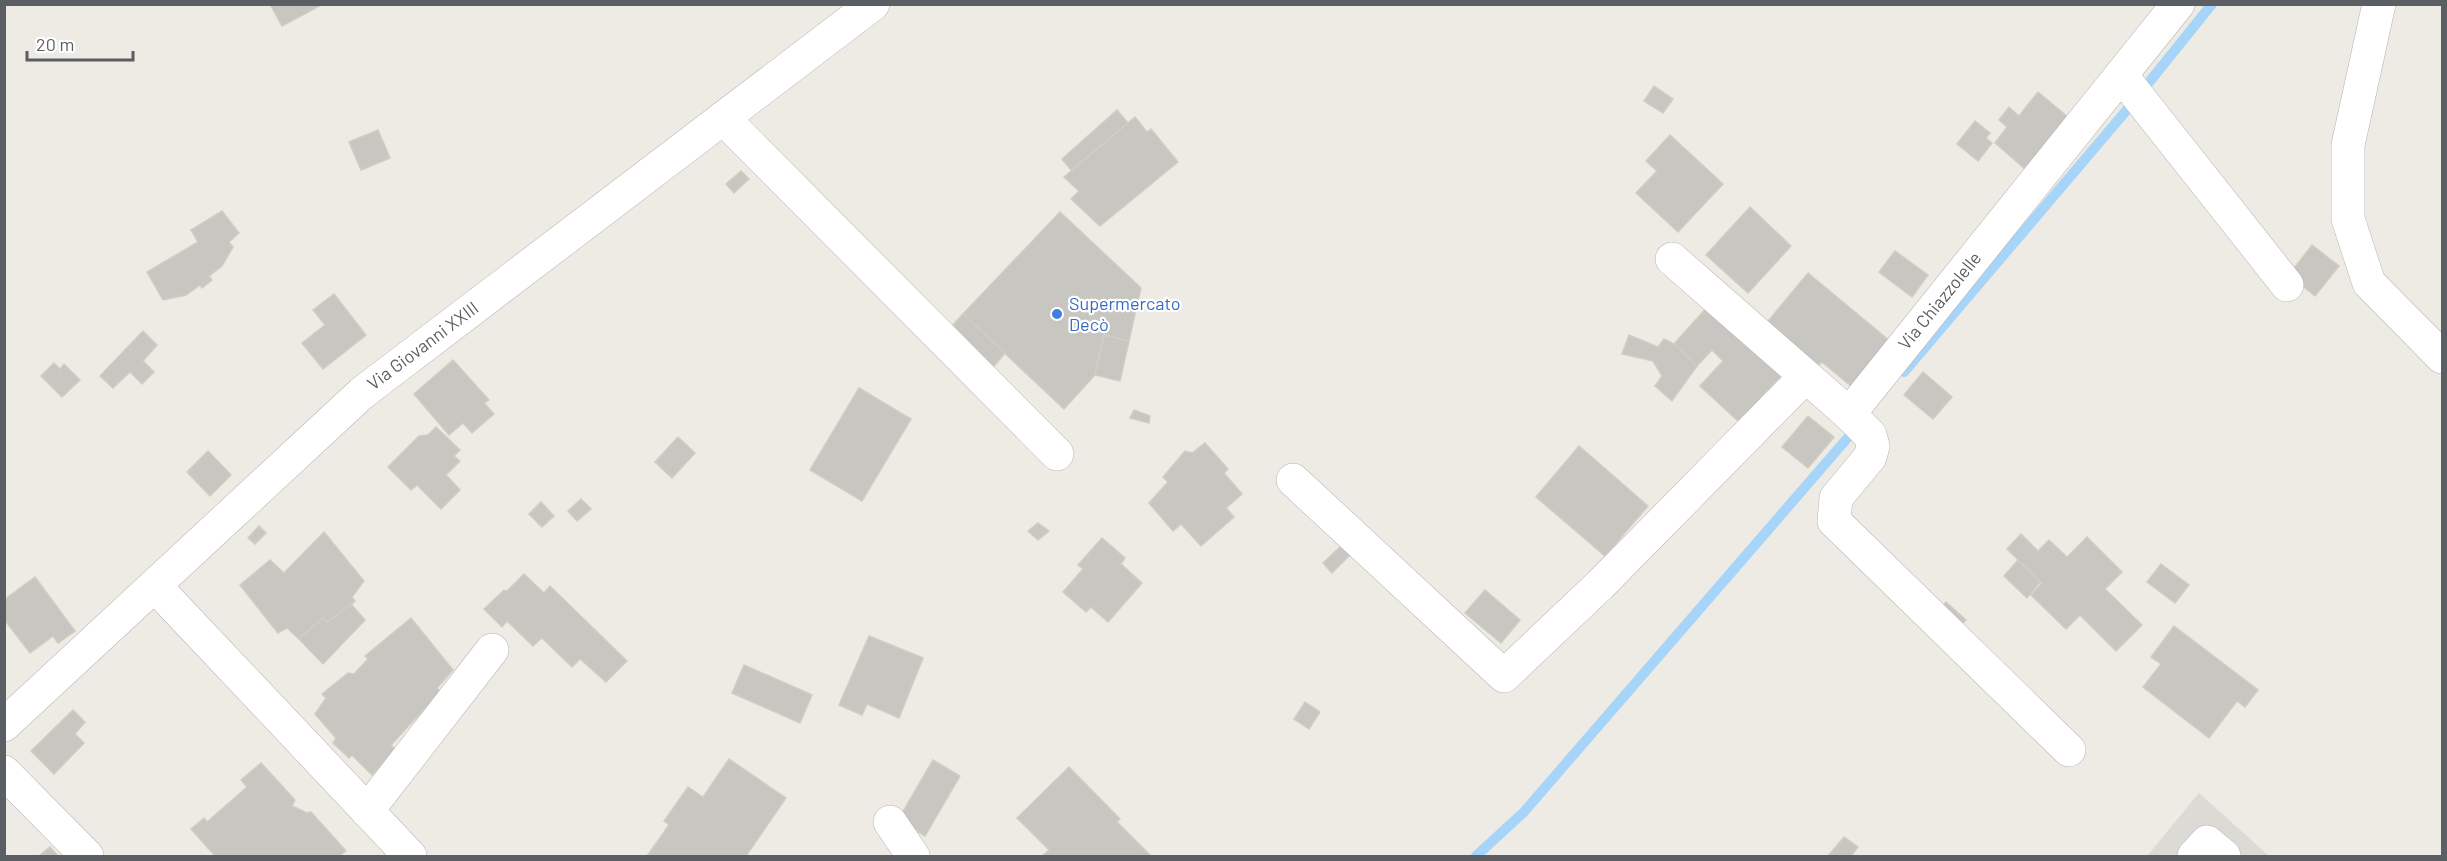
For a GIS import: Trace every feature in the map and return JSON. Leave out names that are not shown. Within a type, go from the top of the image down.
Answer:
[{"type":"street","name":"Via Giovanni XXIII","points":[[4,725],[362,393],[873,4]]},
{"type":"street","name":"Via Chiazzolelle","points":[[1859,424],[2132,89],[2178,4]]},
{"type":"street","points":[[2379,4],[2348,145],[2348,219],[2368,283],[2442,357]]},
{"type":"street","points":[[2132,89],[2287,285]]},
{"type":"street","points":[[723,118],[1057,454]]},
{"type":"street","points":[[1672,259],[1859,424],[1873,446],[1870,457],[1836,498],[1834,521],[2069,750]]},
{"type":"street","points":[[1293,480],[1504,676],[1600,585],[1805,377]]},
{"type":"street","points":[[154,586],[410,856]]},
{"type":"street","points":[[368,812],[492,650]]},
{"type":"street","points":[[4,772],[87,856]]},
{"type":"street","points":[[890,822],[913,856]]},
{"type":"street","points":[[2194,856],[2206,842],[2224,856]]},
{"type":"shaded area","points":[[2199,793],[2269,856],[2147,856]]},
{"type":"building","points":[[270,4],[323,4],[282,26]]},
{"type":"building","points":[[1654,86],[1673,99],[1663,113],[1644,101]]},
{"type":"building","points":[[2038,92],[2068,117],[2025,169],[1995,143],[2007,127],[1999,120],[2009,107],[2019,116]]},
{"type":"building","points":[[1117,110],[1128,123],[1071,170],[1062,159]]},
{"type":"building","points":[[1135,117],[1147,132],[1151,129],[1178,162],[1100,226],[1071,199],[1079,191],[1064,177]]},
{"type":"building","points":[[1975,121],[1990,133],[1986,138],[1992,143],[1978,161],[1957,144]]},
{"type":"building","points":[[378,130],[390,158],[361,170],[349,142]]},
{"type":"building","points":[[1670,135],[1723,184],[1678,232],[1636,193],[1657,171],[1646,161]]},
{"type":"building","points":[[741,171],[749,179],[734,193],[726,184]]},
{"type":"building","points":[[1750,207],[1791,246],[1748,293],[1706,255]]},
{"type":"building","points":[[222,211],[239,233],[229,242],[233,247],[222,266],[209,276],[212,280],[202,288],[200,285],[186,295],[163,300],[147,272],[198,242],[191,230]]},
{"type":"building","points":[[1060,212],[1141,288],[1129,341],[1104,335],[1095,375],[1064,409],[963,314]]},
{"type":"building","points":[[2312,245],[2339,266],[2315,296],[2289,275]]},
{"type":"building","points":[[1895,251],[1928,275],[1912,297],[1879,272]]},
{"type":"building","points":[[1808,273],[1896,346],[1858,392],[1822,362],[1816,368],[1759,332]]},
{"type":"building","points":[[334,294],[366,335],[323,369],[302,343],[325,325],[313,310]]},
{"type":"building","points":[[1708,306],[1783,374],[1739,422],[1700,386],[1723,361],[1712,350],[1697,366],[1674,344]]},
{"type":"building","points":[[963,314],[1005,353],[991,370],[950,328]]},
{"type":"building","points":[[143,331],[157,345],[143,361],[154,372],[142,384],[130,372],[113,388],[100,376]]},
{"type":"building","points":[[1104,335],[1129,341],[1120,381],[1095,375]]},
{"type":"building","points":[[1629,335],[1658,347],[1664,339],[1676,345],[1697,366],[1672,401],[1655,386],[1662,376],[1653,361],[1622,354]]},
{"type":"building","points":[[453,360],[489,400],[484,403],[494,414],[472,433],[463,423],[449,435],[414,394]]},
{"type":"building","points":[[54,363],[60,369],[64,364],[80,380],[62,397],[41,376]]},
{"type":"building","points":[[1923,372],[1952,397],[1933,419],[1904,395]]},
{"type":"building","points":[[859,388],[911,419],[862,501],[810,470]]},
{"type":"building","points":[[1134,410],[1150,416],[1149,423],[1130,418]]},
{"type":"building","points":[[1808,416],[1834,437],[1808,468],[1782,447]]},
{"type":"building","points":[[436,427],[460,450],[454,456],[460,461],[446,475],[460,490],[441,509],[417,485],[411,490],[388,467],[419,436],[428,435]]},
{"type":"building","points":[[678,437],[695,453],[672,478],[655,462]]},
{"type":"building","points":[[1205,443],[1228,469],[1224,473],[1242,494],[1226,508],[1234,517],[1201,546],[1181,524],[1173,531],[1149,503],[1168,482],[1163,477],[1185,451],[1192,453]]},
{"type":"building","points":[[1579,446],[1648,506],[1605,556],[1536,497]]},
{"type":"building","points":[[208,451],[231,475],[210,496],[187,472]]},
{"type":"building","points":[[581,499],[591,509],[577,521],[568,511]]},
{"type":"building","points":[[541,502],[554,516],[542,527],[529,514]]},
{"type":"building","points":[[1038,523],[1049,531],[1038,540],[1028,531]]},
{"type":"building","points":[[259,526],[266,533],[255,544],[248,538]]},
{"type":"building","points":[[324,532],[364,581],[352,597],[355,601],[328,622],[323,618],[299,639],[287,628],[278,633],[240,585],[270,560],[284,573]]},
{"type":"building","points":[[2021,534],[2038,551],[2049,540],[2067,557],[2087,537],[2122,572],[2105,589],[2142,625],[2116,651],[2080,615],[2066,629],[2031,595],[2042,583],[2007,549]]},
{"type":"building","points":[[1102,538],[1125,558],[1121,564],[1142,583],[1108,622],[1091,607],[1086,612],[1063,592],[1083,569],[1078,565]]},
{"type":"building","points":[[1341,546],[1350,555],[1332,573],[1323,563]]},
{"type":"building","points":[[2018,560],[2040,582],[2027,598],[2004,576]]},
{"type":"building","points":[[2161,564],[2189,585],[2175,603],[2147,582]]},
{"type":"building","points":[[524,574],[544,593],[550,586],[627,661],[606,682],[580,659],[572,667],[542,638],[533,646],[507,621],[502,627],[484,609]]},
{"type":"building","points":[[35,577],[75,631],[58,643],[53,636],[30,653],[4,619],[4,600]]},
{"type":"building","points":[[1485,590],[1520,620],[1501,643],[1465,613]]},
{"type":"building","points":[[1946,602],[1966,620],[1955,631],[1936,614]]},
{"type":"building","points":[[351,604],[365,620],[323,664],[299,639],[323,618],[328,622]]},
{"type":"building","points":[[411,618],[453,670],[437,688],[440,692],[391,745],[396,750],[372,775],[352,755],[349,758],[333,743],[336,738],[315,714],[326,698],[322,694],[348,673],[354,674],[368,659],[365,656]]},
{"type":"building","points":[[2174,626],[2258,690],[2245,707],[2237,701],[2209,738],[2143,687],[2161,664],[2151,657]]},
{"type":"building","points":[[869,636],[923,658],[899,718],[867,704],[862,715],[839,705]]},
{"type":"building","points":[[744,665],[812,695],[800,723],[732,693]]},
{"type":"building","points":[[1305,702],[1320,712],[1309,729],[1294,719]]},
{"type":"building","points":[[73,710],[85,722],[75,734],[84,743],[54,774],[31,751]]},
{"type":"building","points":[[729,759],[786,798],[746,856],[647,856],[669,825],[664,821],[688,787],[703,797]]},
{"type":"building","points":[[933,760],[960,776],[925,836],[898,820]]},
{"type":"building","points":[[261,763],[295,800],[292,806],[307,813],[311,812],[346,851],[339,856],[215,856],[191,829],[204,818],[207,822],[247,787],[241,780]]},
{"type":"building","points":[[1069,767],[1120,819],[1117,822],[1151,856],[1042,856],[1049,850],[1017,818]]},
{"type":"building","points":[[1844,837],[1858,847],[1851,856],[1828,856]]},
{"type":"building","points":[[50,847],[58,856],[39,856]]},
{"type":"waterway","points":[[1904,372],[2126,111],[2212,4]]},
{"type":"waterway","points":[[1476,856],[1523,813],[1857,427]]},
{"type":"place","name":"Supermercato Decò","points":[[1057,314]]}]
